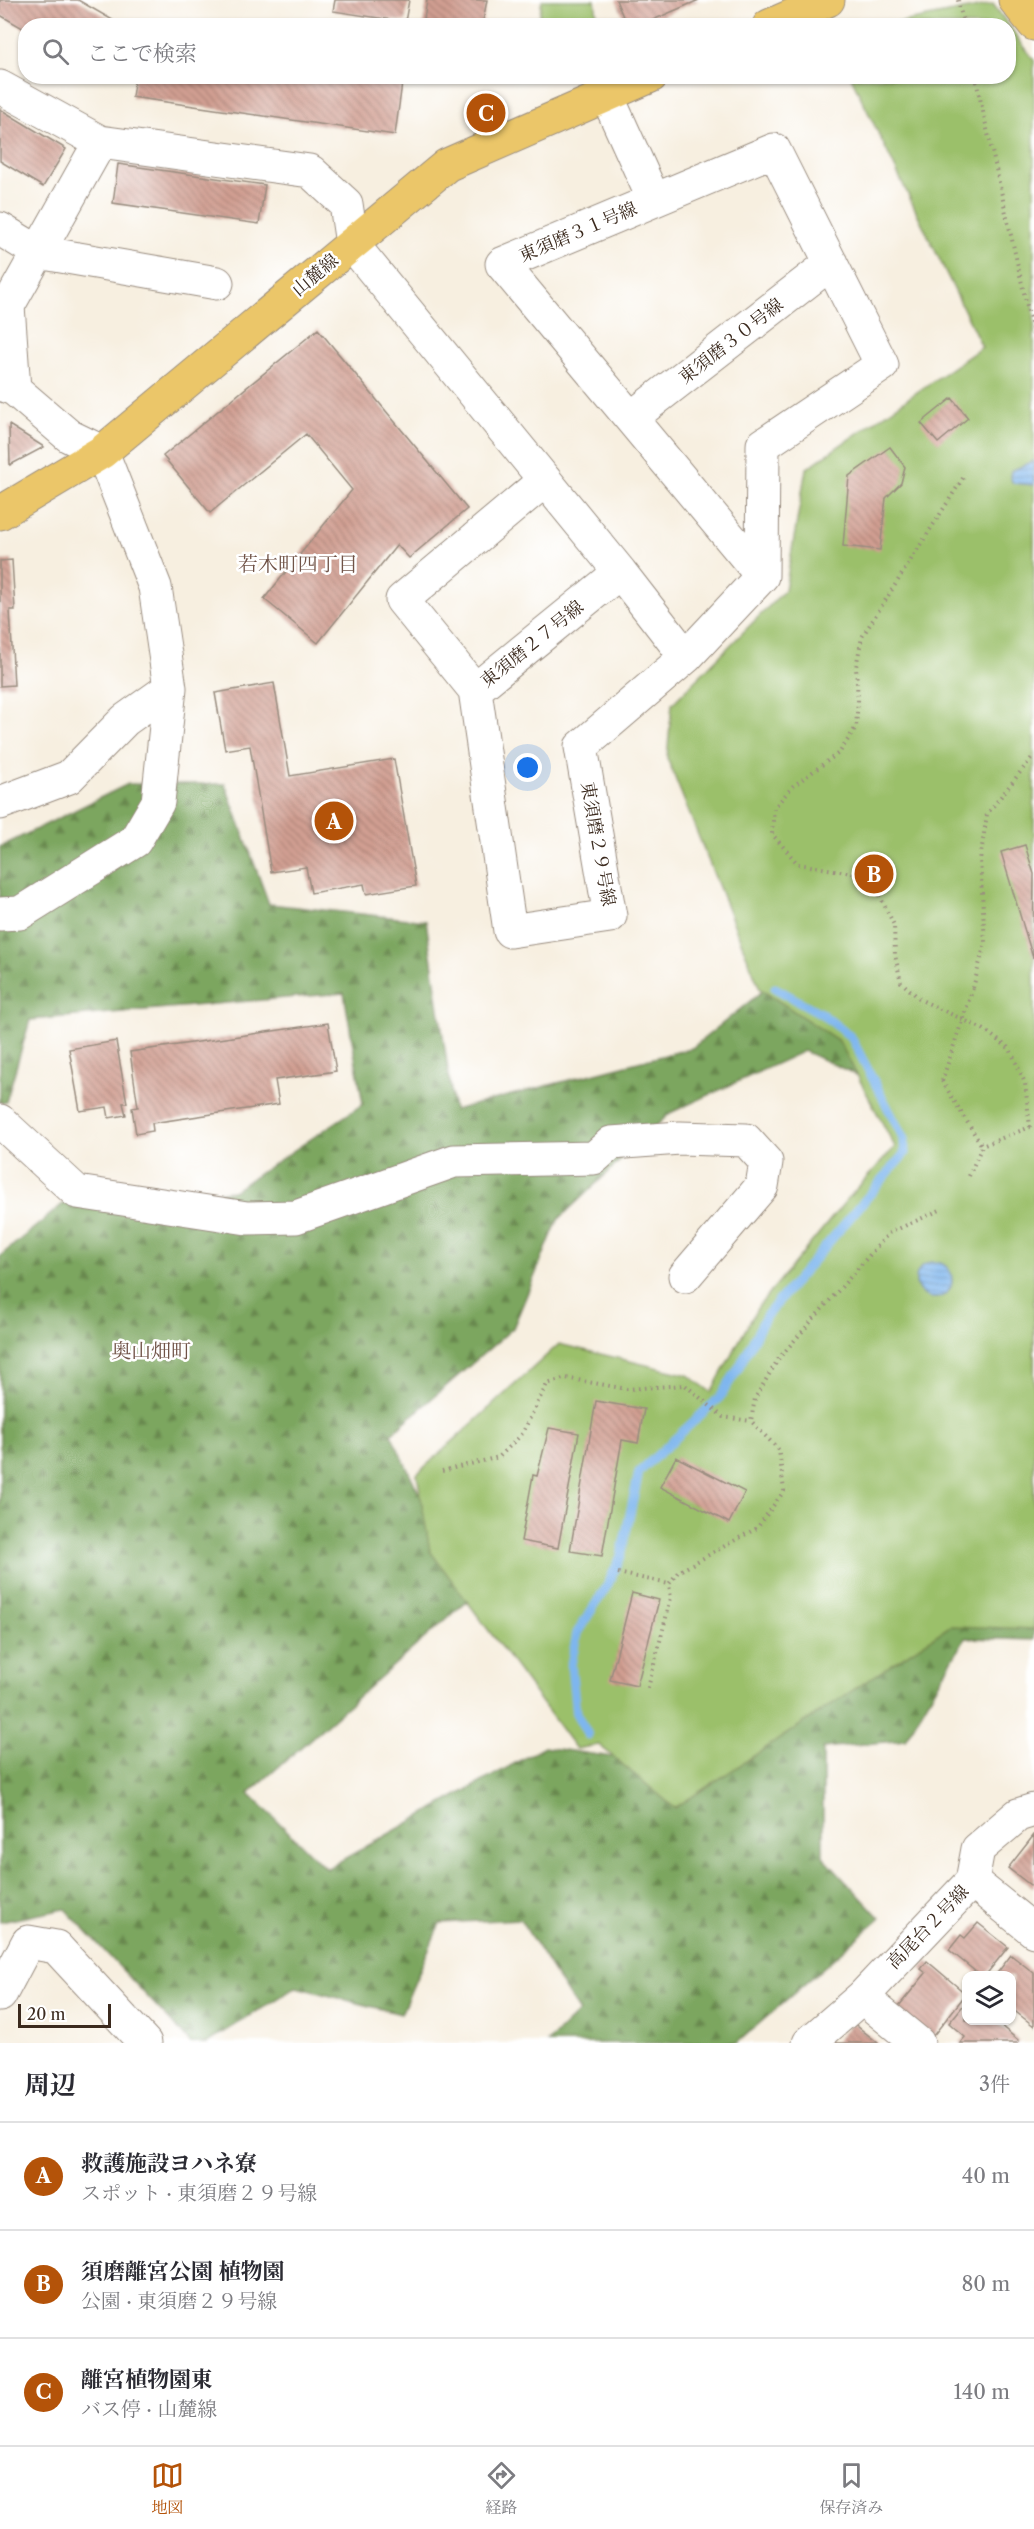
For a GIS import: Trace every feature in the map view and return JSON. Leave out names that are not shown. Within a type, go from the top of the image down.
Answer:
[{"type":"main road","points":[[787,18],[828,0]]},
{"type":"main road","points":[[1015,0],[1034,24]]},
{"type":"main road","name":"山麓線","points":[[0,513],[102,452],[447,165],[633,84]]},
{"type":"street","points":[[0,87],[100,142],[310,171],[346,204],[352,244],[620,572],[686,657],[762,576]]},
{"type":"street","points":[[607,96],[654,200]]},
{"type":"street","points":[[0,914],[21,913],[135,841],[158,802],[170,688],[155,587],[102,452],[69,436],[7,387],[8,306],[100,142]]},
{"type":"street","name":"東須磨３１号線","points":[[774,150],[882,365],[763,446],[762,576],[502,264],[774,150]]},
{"type":"street","points":[[0,229],[38,252],[217,283]]},
{"type":"street","name":"東須磨３０号線","points":[[631,418],[831,263]]},
{"type":"street","name":"東須磨２７号線","points":[[545,480],[402,600],[475,690],[620,572]]},
{"type":"street","name":"東須磨２９号線","points":[[475,690],[510,931],[610,916],[580,747],[686,657]]},
{"type":"street","points":[[0,803],[69,777],[125,720],[170,688]]},
{"type":"street","points":[[0,1121],[77,1192],[247,1218],[296,1217],[454,1161],[594,1158],[611,1143],[680,1138],[746,1140],[766,1162],[762,1186],[685,1276]]},
{"type":"street","name":"高尾台２号線","points":[[809,2043],[862,1997],[972,1881],[978,1849],[1018,1815],[1034,1810]]},
{"type":"street","points":[[972,1881],[1034,1931]]},
{"type":"street","points":[[0,1995],[28,1942],[56,1947],[145,2043]]},
{"type":"street","points":[[862,1997],[918,2043]]},
{"type":"path","points":[[958,0],[962,18]]},
{"type":"path","points":[[977,84],[1034,337]]},
{"type":"path","points":[[963,478],[862,637],[856,667],[858,700],[856,727],[840,752],[793,786],[774,808],[772,834],[798,864],[852,873],[879,894],[894,926],[895,956],[901,982],[921,1000],[983,1029],[1010,1049],[1025,1083],[1032,1128],[982,1146],[969,1176]]},
{"type":"path","points":[[982,1146],[942,1081],[973,988],[985,943],[980,860],[987,814],[1034,755]]},
{"type":"path","points":[[751,1421],[755,1398],[779,1358],[889,1233],[940,1210]]},
{"type":"path","points":[[442,1471],[499,1457],[522,1434],[547,1384],[566,1378],[627,1389],[685,1385],[723,1418],[751,1421],[779,1450],[784,1491],[757,1528],[678,1572],[669,1584],[671,1598],[648,1688]]},
{"type":"path","points":[[618,1574],[669,1584]]},
{"type":"green space","points":[[542,0],[595,0],[597,18],[539,18]]},
{"type":"green space","points":[[993,4],[1003,18],[922,18]]},
{"type":"green space","points":[[1016,35],[1034,60],[1034,1629],[950,1626],[675,1808],[599,1745],[576,1749],[430,1551],[417,1474],[559,1344],[688,1375],[711,1392],[758,1307],[849,1197],[895,1147],[839,1041],[760,989],[667,758],[672,704],[785,590],[806,469],[982,347],[854,84],[1016,84]]},
{"type":"green space","points":[[128,784],[225,784],[269,904],[426,921],[454,1110],[692,1048],[800,961],[947,1116],[804,1051],[670,1113],[558,1220],[513,1328],[391,1434],[469,1599],[249,1793],[326,1869],[544,1747],[674,1766],[1034,1278],[1034,1640],[965,1638],[905,1740],[823,1748],[823,1856],[880,1918],[737,2043],[547,2043],[579,2012],[520,1919],[440,1923],[401,2014],[296,1987],[207,2043],[191,2043],[65,1909],[0,1922],[0,1256],[63,1204],[233,1191],[363,1104],[344,993],[30,1020],[6,1102],[0,1104],[0,847]]},
{"type":"water","points":[[1034,461],[1034,485],[1013,483],[1010,477],[1011,471]]},
{"type":"water","points":[[934,1262],[947,1267],[952,1280],[947,1293],[934,1298],[921,1293],[916,1280],[921,1267]]},
{"type":"building","points":[[0,0],[78,0],[109,18],[18,18],[18,25],[0,15]]},
{"type":"building","points":[[335,0],[409,0],[406,18],[379,18],[333,11]]},
{"type":"building","points":[[427,0],[487,0],[484,18],[424,18]]},
{"type":"building","points":[[616,0],[699,0],[657,18],[624,18]]},
{"type":"building","points":[[134,84],[402,84],[395,135],[132,97]]},
{"type":"building","points":[[0,109],[66,149],[43,187],[0,161]]},
{"type":"building","points":[[118,164],[265,185],[259,224],[113,203]]},
{"type":"building","points":[[318,329],[467,509],[409,558],[397,545],[318,643],[264,599],[352,490],[306,434],[210,513],[163,456]]},
{"type":"building","points":[[952,398],[968,418],[938,443],[921,423]]},
{"type":"building","points":[[9,425],[44,447],[10,465]]},
{"type":"building","points":[[890,447],[905,467],[901,483],[886,498],[880,550],[843,546],[849,476]]},
{"type":"building","points":[[12,560],[15,610],[10,610],[14,685],[0,686],[0,561]]},
{"type":"building","points":[[274,683],[290,776],[394,759],[416,886],[366,894],[364,884],[311,893],[306,867],[271,872],[250,746],[225,750],[215,693]]},
{"type":"building","points":[[1025,845],[1034,874],[1033,958],[1001,852]]},
{"type":"building","points":[[328,1023],[336,1071],[275,1080],[279,1104],[152,1123],[153,1131],[136,1134],[132,1108],[138,1107],[130,1052]]},
{"type":"building","points":[[116,1041],[127,1103],[123,1103],[126,1115],[109,1118],[107,1107],[80,1111],[69,1049]]},
{"type":"building","points":[[596,1401],[644,1409],[638,1443],[622,1440],[602,1556],[570,1551]]},
{"type":"building","points":[[549,1428],[579,1433],[558,1548],[521,1541],[533,1475],[537,1476]]},
{"type":"building","points":[[676,1457],[745,1492],[729,1523],[660,1487]]},
{"type":"building","points":[[632,1593],[659,1600],[637,1686],[610,1680]]},
{"type":"building","points":[[1034,1835],[1034,1888],[1008,1868]]},
{"type":"building","points":[[978,1923],[1008,1947],[989,1971],[975,1971],[949,1950],[961,1935],[965,1938]]},
{"type":"building","points":[[1011,1955],[1034,1973],[1034,2026],[1016,2012],[1016,1971],[999,1971]]},
{"type":"building","points":[[927,1961],[962,1991],[962,1999],[929,2041],[894,2012],[926,1973],[921,1969]]},
{"type":"building","points":[[962,2007],[962,2025],[1000,2025],[1019,2041],[1018,2043],[960,2043],[965,2037],[949,2023]]},
{"type":"building","points":[[852,2022],[878,2043],[835,2043]]},
{"type":"waterway","points":[[588,1735],[576,1713],[571,1665],[577,1633],[607,1586],[621,1556],[639,1472],[720,1397],[738,1369],[766,1316],[905,1153],[904,1139],[851,1037],[822,1014],[775,988]]},
{"type":"place","name":"離宮植物園東","points":[[486,113]]},
{"type":"place","name":"救護施設ヨハネ寮","points":[[334,821]]},
{"type":"place","name":"須磨離宮公園 植物園","points":[[874,874]]},
{"type":"district","name":"若木町四丁目","points":[[298,564]]},
{"type":"district","name":"奥山畑町","points":[[151,1351]]}]
